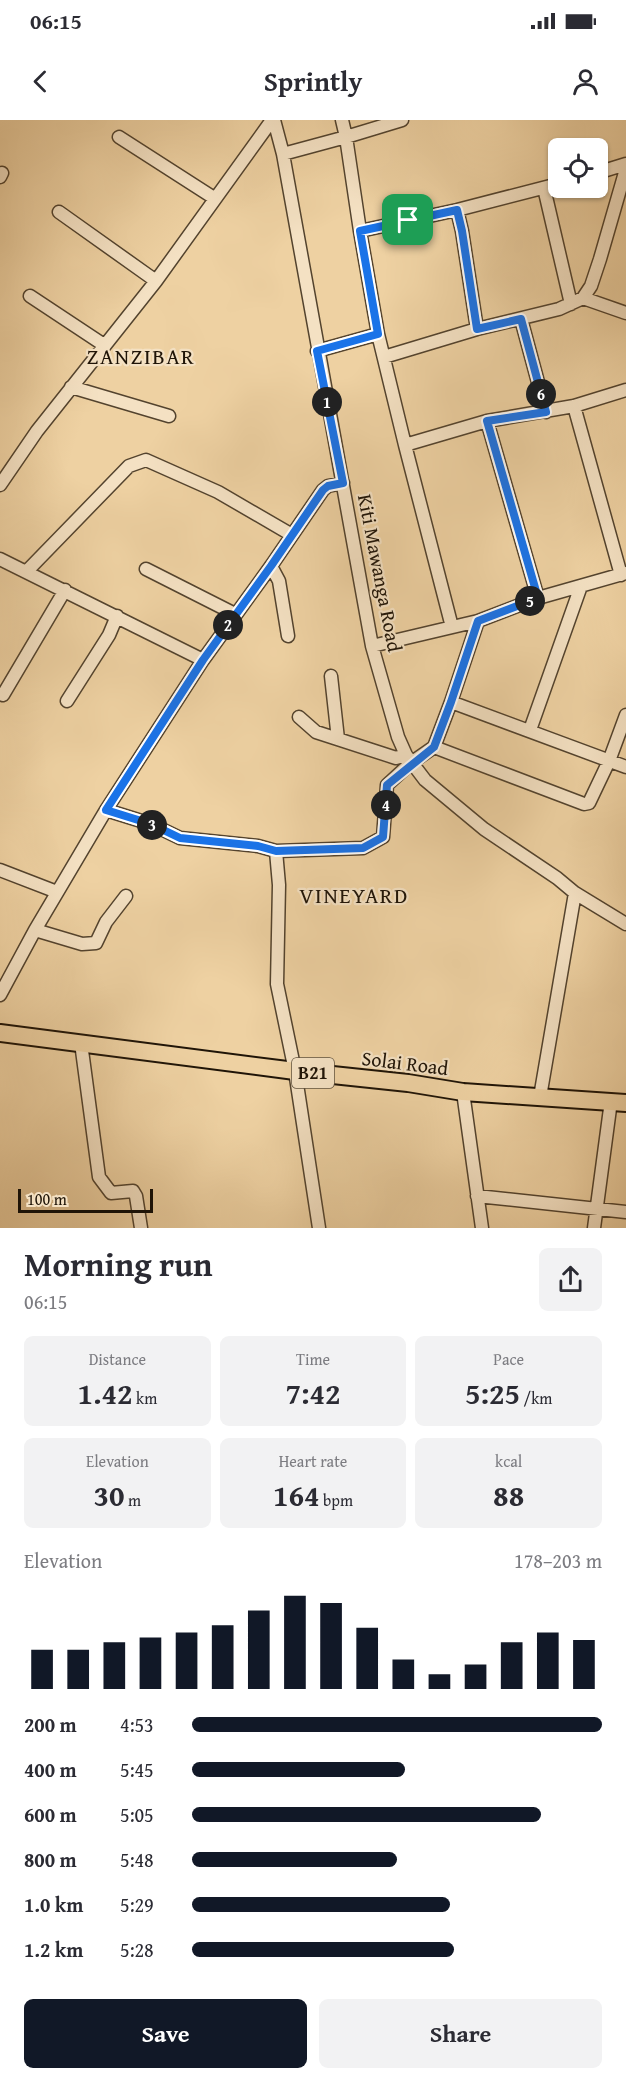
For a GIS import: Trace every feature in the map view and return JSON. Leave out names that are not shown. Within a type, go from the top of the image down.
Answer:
[{"type":"highway","name":"Solai Road","points":[[0,1033],[295,1071],[408,1083],[463,1092],[618,1102]]},
{"type":"street","name":"Kiti Mawanga Road","points":[[273,120],[283,154],[372,646],[398,737],[409,759],[425,780],[484,829],[557,878],[575,893],[626,924]]},
{"type":"street","points":[[0,485],[37,431],[156,281],[214,198],[273,120]]},
{"type":"street","points":[[342,120],[378,334],[452,627]]},
{"type":"street","points":[[283,154],[402,120]]},
{"type":"street","points":[[119,137],[214,198]]},
{"type":"street","points":[[608,170],[626,164]]},
{"type":"street","points":[[384,357],[477,329],[559,309],[577,301],[591,286],[613,219],[626,169]]},
{"type":"street","points":[[360,231],[548,187]]},
{"type":"street","points":[[544,188],[577,301]]},
{"type":"street","points":[[457,210],[477,329]]},
{"type":"street","points":[[59,212],[156,281]]},
{"type":"street","points":[[613,219],[626,223]]},
{"type":"street","points":[[30,296],[104,345]]},
{"type":"street","points":[[577,301],[626,313]]},
{"type":"street","points":[[521,319],[546,412]]},
{"type":"street","points":[[317,351],[378,334]]},
{"type":"street","points":[[71,387],[169,416]]},
{"type":"street","points":[[405,445],[487,421],[574,406],[626,390]]},
{"type":"street","points":[[372,646],[478,621],[538,598],[623,574],[574,406]]},
{"type":"street","points":[[487,421],[538,598]]},
{"type":"street","points":[[27,571],[129,466],[146,460],[218,492],[292,534]]},
{"type":"street","points":[[0,995],[5,972],[35,930],[106,810],[203,660],[323,490],[328,486],[343,483]]},
{"type":"street","points":[[0,559],[203,660]]},
{"type":"street","points":[[271,566],[279,581],[288,636]]},
{"type":"street","points":[[146,569],[235,614]]},
{"type":"street","points":[[530,730],[581,586]]},
{"type":"street","points":[[3,694],[65,590]]},
{"type":"street","points":[[67,701],[109,635],[117,616]]},
{"type":"street","points":[[106,810],[151,824],[180,838],[258,846],[276,851],[363,848],[383,837],[387,785],[409,759],[434,747],[478,621]]},
{"type":"street","points":[[332,676],[339,739]]},
{"type":"street","points":[[451,702],[626,767]]},
{"type":"street","points":[[434,747],[584,804],[589,803],[592,798],[626,715]]},
{"type":"street","points":[[299,717],[316,732],[396,758],[409,759]]},
{"type":"street","points":[[276,851],[279,885],[277,984],[295,1071],[319,1228]]},
{"type":"street","points":[[0,870],[57,892]]},
{"type":"street","points":[[540,1097],[575,893]]},
{"type":"street","points":[[35,930],[82,944],[96,943],[106,922],[126,896]]},
{"type":"street","points":[[81,1043],[99,1178],[111,1193],[133,1191],[136,1196],[141,1228]]},
{"type":"street","points":[[463,1092],[482,1228]]},
{"type":"street","points":[[594,1228],[618,1102]]},
{"type":"street","points":[[477,1196],[626,1212]]},
{"type":"district","name":"ZANZIBAR","points":[[141,356]]},
{"type":"district","name":"VINEYARD","points":[[354,895]]},
{"type":"route","points":[[457,210],[477,329],[521,319],[546,412],[487,421],[538,598],[478,621],[434,747],[411,763],[387,785],[383,837],[363,848],[276,851],[258,846],[180,838],[151,824],[106,810],[203,660],[323,490],[328,486],[343,483],[317,351],[378,334],[360,231],[408,220],[457,210]]}]
